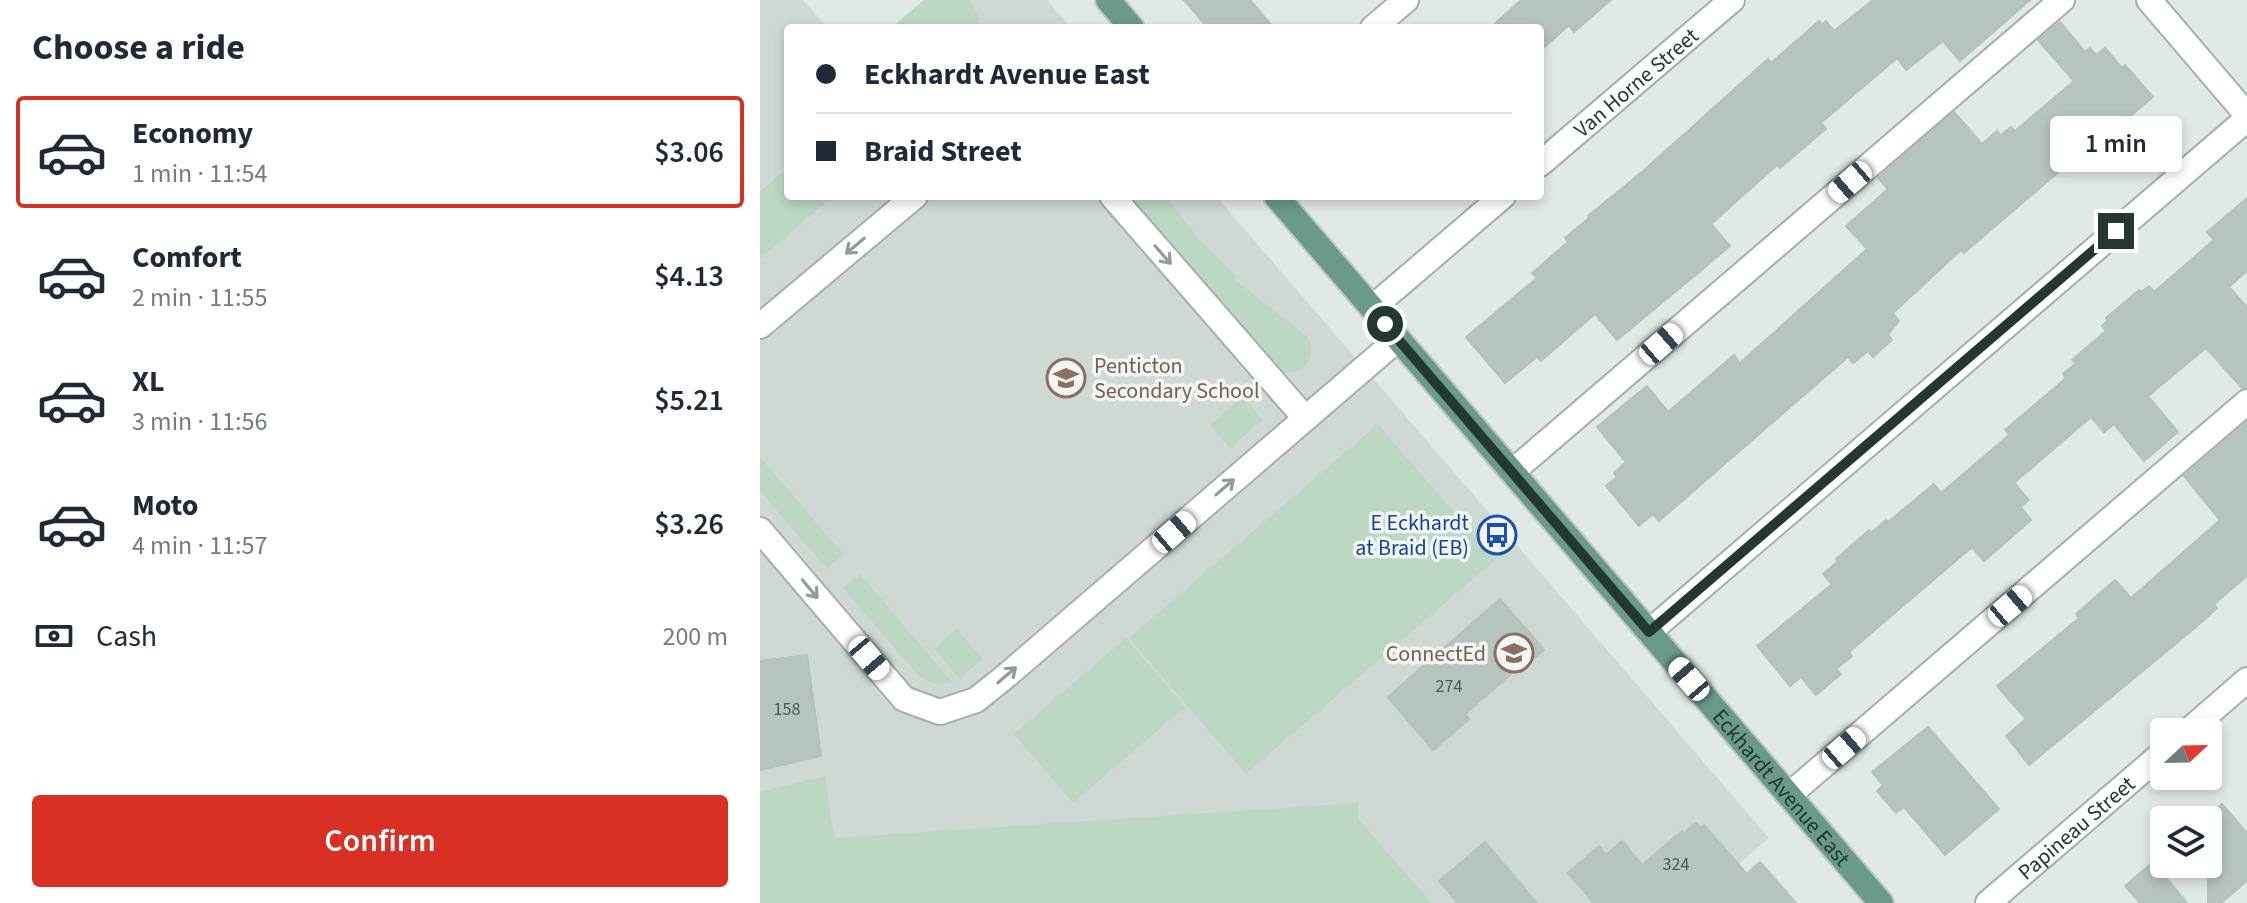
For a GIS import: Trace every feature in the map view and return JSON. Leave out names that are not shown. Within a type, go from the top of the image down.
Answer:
[{"type":"main road","name":"Eckhardt Avenue East","points":[[1279,200],[1881,903]]},
{"type":"street","points":[[1378,24],[1406,0]]},
{"type":"street","name":"Van Horne Street","points":[[1544,161],[1732,0]]},
{"type":"street","points":[[1512,472],[2062,0]]},
{"type":"street","points":[[1649,632],[2247,117],[2149,0]]},
{"type":"street","points":[[760,326],[910,200]]},
{"type":"street","points":[[1115,200],[1305,418]]},
{"type":"street","points":[[1372,308],[1498,200]]},
{"type":"street","points":[[760,530],[904,699],[940,712],[976,700],[1006,676],[1398,339]]},
{"type":"street","points":[[1789,795],[2247,402]]},
{"type":"street","points":[[2203,718],[2247,680]]},
{"type":"street","name":"Papineau Street","points":[[1988,903],[2150,764]]},
{"type":"shaded area","name":"Penticton Secondary School","points":[[760,0],[803,0],[824,24],[784,24],[784,200],[1219,200],[1769,838],[1693,903],[760,903]]},
{"type":"shaded area","points":[[924,0],[1047,0],[1068,24],[896,24]]},
{"type":"green space","points":[[924,0],[970,0],[978,16],[978,24],[896,24]]},
{"type":"green space","points":[[784,171],[784,200],[829,200],[760,259],[760,191]]},
{"type":"green space","points":[[1130,200],[1169,200],[1199,239],[1237,277],[1235,280],[1308,337],[1311,353],[1306,365],[1294,371],[1279,372]]},
{"type":"green space","points":[[1243,397],[1263,420],[1230,448],[1210,425]]},
{"type":"green space","points":[[1378,424],[1495,560],[1246,774],[1129,638]]},
{"type":"green space","points":[[760,457],[843,554],[827,569],[760,491]]},
{"type":"green space","points":[[860,574],[953,683],[933,684],[918,675],[843,588]]},
{"type":"green space","points":[[957,629],[983,659],[959,679],[934,648]]},
{"type":"green space","points":[[1126,638],[1185,707],[1073,803],[1014,734]]},
{"type":"green space","points":[[825,776],[834,838],[1358,803],[1359,820],[1432,903],[760,903],[760,792]]},
{"type":"building","points":[[1184,0],[1250,0],[1271,24],[1205,24]]},
{"type":"building","points":[[1521,0],[1611,0],[1574,32],[1569,25],[1544,47],[1544,24],[1494,24]]},
{"type":"building","points":[[1873,0],[2030,0],[1960,61],[1943,41],[1906,70],[1897,58],[1821,123],[1826,129],[1780,168],[1777,165],[1711,224],[1730,246],[1698,273],[1617,340],[1595,314],[1541,361],[1537,357],[1505,383],[1466,337],[1537,278],[1532,273],[1568,242],[1565,238],[1588,216],[1768,59],[1771,63],[1819,21],[1822,25],[1826,21],[1834,31]]},
{"type":"building","points":[[2060,22],[2085,52],[2090,48],[2096,55],[2105,48],[2153,97],[2121,124],[2118,121],[1964,253],[1961,250],[1893,313],[1899,321],[1888,335],[1892,340],[1873,357],[1868,351],[1853,363],[1848,357],[1659,521],[1653,514],[1639,526],[1606,486],[1617,477],[1614,473],[1626,462],[1597,427],[1647,386],[1668,412],[1734,355],[1740,363],[1867,249],[1846,226],[1888,189],[1878,178],[1954,112],[1982,144],[1997,131],[2000,136],[2011,127],[2015,131],[2074,81],[2038,40]]},
{"type":"building","points":[[2247,198],[2247,271],[2229,287],[2247,307],[2247,387],[2242,388],[2206,348],[2148,396],[2178,432],[2144,461],[2114,424],[2104,432],[2091,417],[2014,483],[2029,500],[2021,507],[2031,520],[1984,561],[1972,547],[1849,652],[1852,656],[1836,669],[1841,674],[1816,695],[1801,677],[1790,686],[1757,646],[1832,584],[1823,574],[1838,561],[1836,559],[1869,530],[1871,533],[1886,520],[1888,522],[1934,484],[1941,493],[2009,435],[2005,430],[2066,378],[2063,374],[2075,364],[2072,360],[2106,331],[2102,326],[2108,320],[2106,318],[2139,290],[2141,292],[2149,286],[2154,292],[2214,240],[2207,232]]},
{"type":"building","points":[[2247,422],[2247,576],[2214,604],[2217,608],[2196,627],[2029,765],[2006,736],[2026,719],[1997,686],[2079,618],[2076,614],[2115,580],[2131,598],[2220,520],[2184,476]]},
{"type":"building","name":"ConnectEd","points":[[1500,599],[1544,650],[1521,670],[1519,667],[1465,714],[1469,719],[1433,750],[1388,697]]},
{"type":"building","points":[[807,655],[821,756],[760,770],[760,661]]},
{"type":"building","points":[[1928,727],[1999,809],[1945,855],[1904,807],[1896,813],[1877,791],[1883,785],[1872,772]]},
{"type":"building","points":[[2222,804],[2247,833],[2247,881],[2221,903],[2208,903],[2208,878],[2222,878]]},
{"type":"building","points":[[1696,823],[1701,828],[1704,825],[1747,874],[1760,862],[1796,903],[1594,903],[1568,873],[1599,846],[1606,855],[1622,841],[1642,865]]},
{"type":"building","points":[[1485,842],[1537,903],[1458,903],[1439,881]]},
{"type":"building","points":[[2150,865],[2150,878],[2166,878],[2187,903],[2140,903],[2125,886]]},
{"type":"place","name":"Penticton Secondary School","points":[[1066,378]]},
{"type":"place","name":"E Eckhardt at Braid (EB)","points":[[1497,535]]},
{"type":"place","name":"ConnectEd","points":[[1514,653]]},
{"type":"route","points":[[1385,324],[1649,632],[2116,231]]}]
